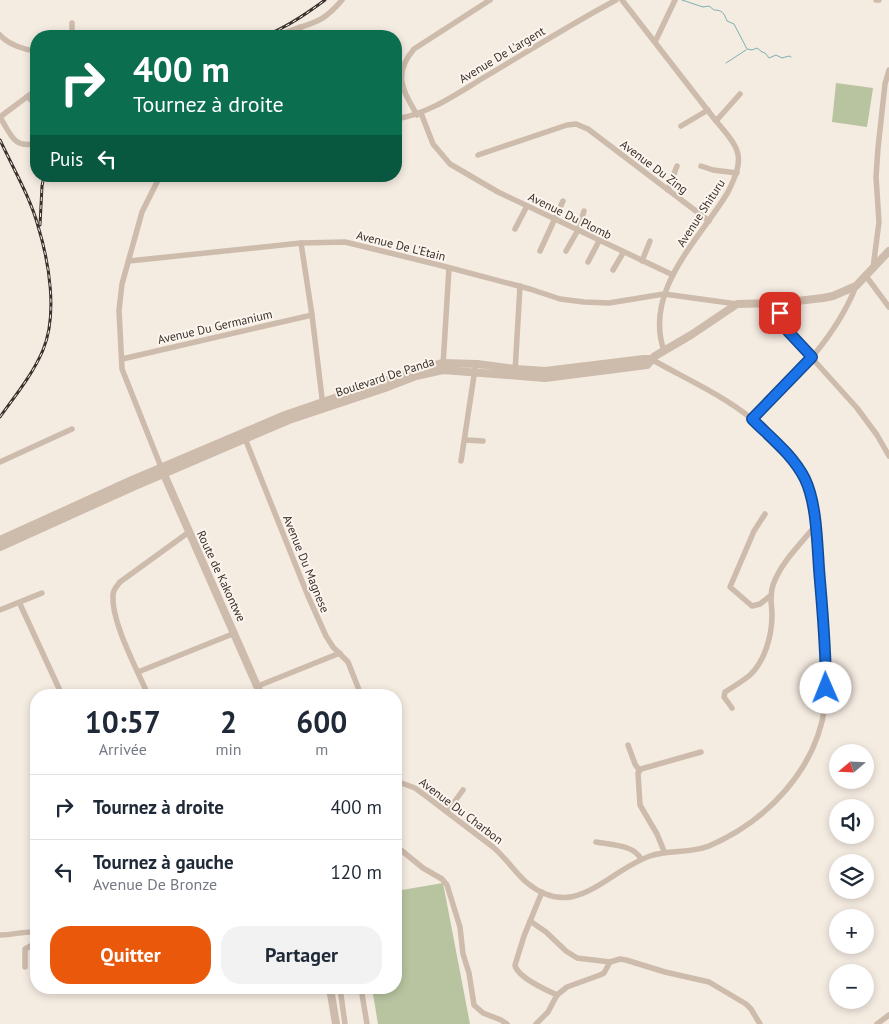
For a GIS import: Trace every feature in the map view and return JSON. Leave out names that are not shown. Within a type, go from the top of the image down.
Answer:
[{"type":"street","points":[[292,30],[318,22],[342,0]]},
{"type":"street","points":[[402,77],[406,58],[414,49],[490,0]]},
{"type":"street","name":"Avenue De L'argent","points":[[402,118],[419,114],[447,100],[616,0]]},
{"type":"street","name":"Avenue Shituru","points":[[622,0],[732,140],[736,146],[739,161],[737,173],[725,197],[673,275],[664,294],[658,321],[664,351]]},
{"type":"street","points":[[655,42],[676,0]]},
{"type":"street","points":[[72,24],[72,30]]},
{"type":"street","points":[[0,35],[16,46],[30,51]]},
{"type":"street","points":[[872,270],[879,222],[876,177],[878,148],[885,84],[889,70]]},
{"type":"street","name":"Avenue Du Plomb","points":[[402,89],[419,114],[433,144],[446,160],[460,171],[498,192],[623,253],[673,275]]},
{"type":"street","points":[[716,121],[740,94]]},
{"type":"street","points":[[28,97],[0,117],[19,144],[30,145]]},
{"type":"street","points":[[681,126],[708,110]]},
{"type":"street","name":"Avenue Du Zing","points":[[478,155],[567,125],[576,124],[588,129],[709,221]]},
{"type":"street","points":[[668,190],[677,166]]},
{"type":"street","points":[[701,166],[713,170],[737,173]]},
{"type":"street","points":[[157,182],[142,212],[120,294],[119,317],[124,377],[162,470]]},
{"type":"street","points":[[540,251],[563,201]]},
{"type":"street","points":[[515,229],[527,206]]},
{"type":"street","points":[[566,251],[578,230],[584,211]]},
{"type":"street","points":[[588,262],[599,241]]},
{"type":"street","points":[[642,261],[650,241]]},
{"type":"street","name":"Avenue De L'Etain","points":[[129,261],[301,243],[345,242],[520,286],[560,298],[584,302],[609,303],[664,294],[737,304]]},
{"type":"street","points":[[301,243],[323,405]]},
{"type":"street","points":[[752,419],[812,357],[843,315],[856,286],[889,251]]},
{"type":"street","points":[[613,270],[623,253]]},
{"type":"street","points":[[443,366],[449,268]]},
{"type":"street","points":[[866,276],[889,307]]},
{"type":"street","points":[[515,373],[520,286]]},
{"type":"street","points":[[737,304],[780,303],[828,297],[856,286]]},
{"type":"street","points":[[780,303],[782,323],[788,332],[856,408],[877,435],[889,456]]},
{"type":"street","name":"Boulevard De Panda","points":[[34,528],[162,470],[244,436],[289,420],[323,405],[385,388],[443,366],[477,364],[545,378],[618,366],[647,365],[651,359],[737,304]]},
{"type":"street","name":"Avenue Du Germanium","points":[[122,359],[312,315]]},
{"type":"street","name":"Avenue Du Charbon","points":[[402,783],[415,788],[493,847],[503,855],[526,882],[542,892],[561,898],[581,894],[642,860],[664,851],[687,851],[707,847],[740,830],[771,807],[786,791],[808,757],[822,720],[826,688],[815,526],[809,489],[797,466],[752,419],[689,379],[651,359]]},
{"type":"street","points":[[461,461],[466,440],[474,373],[477,364]]},
{"type":"street","name":"Boulevard De Panda","points":[[443,366],[474,373],[515,373]]},
{"type":"street","points":[[0,462],[72,429]]},
{"type":"street","name":"Avenue Du Magnese","points":[[244,436],[326,636],[333,647],[348,662],[359,689]]},
{"type":"street","points":[[466,440],[483,442]]},
{"type":"street","name":"Route de Kakontwe","points":[[162,470],[259,689]]},
{"type":"street","points":[[766,514],[754,531],[730,587],[752,606],[760,604],[770,596]]},
{"type":"street","points":[[732,708],[724,697],[725,692],[750,675],[762,661],[772,625],[770,596],[778,573],[786,560],[815,526]]},
{"type":"street","points":[[0,540],[34,528]]},
{"type":"street","points":[[0,547],[34,528]]},
{"type":"street","points":[[145,689],[114,616],[113,594],[120,582],[189,532]]},
{"type":"street","points":[[0,610],[20,604],[42,593]]},
{"type":"street","points":[[20,604],[59,689]]},
{"type":"street","points":[[138,672],[235,633]]},
{"type":"street","points":[[258,686],[340,653]]},
{"type":"street","points":[[628,745],[634,764],[639,770]]},
{"type":"street","points":[[639,770],[701,752]]},
{"type":"street","points":[[639,770],[637,776],[640,805],[657,834],[664,851]]},
{"type":"street","points":[[447,812],[462,790]]},
{"type":"street","points":[[596,842],[632,849],[638,853],[642,860]]},
{"type":"street","points":[[402,851],[447,885],[460,927],[463,954],[469,973],[474,1005],[483,1013],[502,1020],[507,1024]]},
{"type":"street","points":[[542,892],[530,921],[517,960],[516,969],[540,986],[557,995]]},
{"type":"street","points":[[530,921],[577,958],[610,962],[620,959],[709,982],[746,1004],[760,1024]]},
{"type":"street","points":[[0,935],[30,932]]},
{"type":"street","points":[[25,966],[25,949],[30,946]]},
{"type":"street","points":[[536,1024],[548,1012],[557,995],[567,987],[604,973],[610,962]]},
{"type":"street","points":[[331,994],[336,1024]]},
{"type":"street","points":[[341,994],[345,1024]]},
{"type":"street","points":[[362,994],[367,1024]]},
{"type":"street","points":[[877,1024],[889,1015]]},
{"type":"green space","points":[[836,83],[873,88],[867,127],[832,122]]},
{"type":"green space","points":[[443,883],[470,1024],[378,1024],[373,994],[402,994],[402,890]]},
{"type":"waterway","points":[[682,0],[703,7],[709,6],[714,10],[722,12],[727,21],[734,24],[747,49],[757,48],[769,58],[776,55],[782,58],[791,57]]},
{"type":"waterway","points":[[726,63],[746,50]]},
{"type":"railway","points":[[278,30],[325,0]]},
{"type":"railway","points":[[0,140],[35,215],[46,255],[51,304],[48,336],[39,359],[0,417]]},
{"type":"railway","points":[[40,225],[43,182]]},
{"type":"route","points":[[780,313],[784,327],[812,357],[752,419],[789,456],[805,479],[809,489],[818,552],[826,688]]}]
